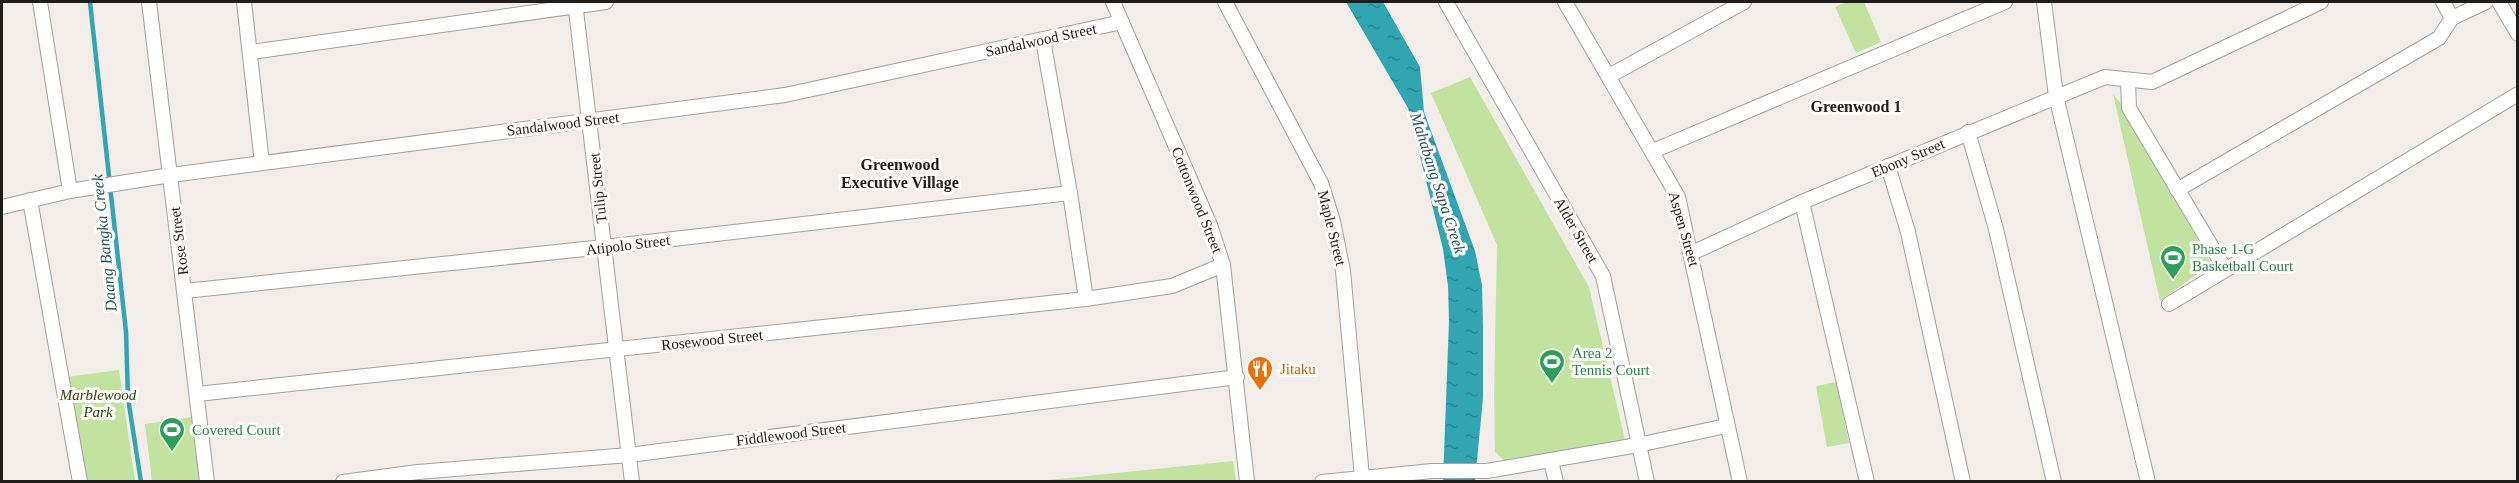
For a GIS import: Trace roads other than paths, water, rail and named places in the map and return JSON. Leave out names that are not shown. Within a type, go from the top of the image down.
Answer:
[{"type":"street","points":[[40,2],[70,191]]},
{"type":"street","name":"Rose Street","points":[[149,2],[207,482]]},
{"type":"street","points":[[244,2],[262,163]]},
{"type":"street","points":[[251,52],[575,3],[606,2]]},
{"type":"street","name":"Cottonwood Street","points":[[1113,2],[1210,225],[1223,265],[1247,482]]},
{"type":"street","name":"Maple Street","points":[[1225,2],[1321,183],[1333,221],[1343,271],[1362,477]]},
{"type":"street","name":"Alder Street","points":[[1446,2],[1603,276],[1647,482]]},
{"type":"street","name":"Aspen Street","points":[[1565,2],[1678,196],[1692,253],[1726,426],[1740,482]]},
{"type":"street","points":[[1609,76],[1744,2]]},
{"type":"street","points":[[1653,151],[2005,2]]},
{"type":"street","points":[[2044,2],[2056,96],[2148,482]]},
{"type":"street","name":"Ebony Street","points":[[1692,253],[1802,202],[2105,77],[2152,82],[2321,2]]},
{"type":"street","points":[[2443,2],[2452,18]]},
{"type":"street","points":[[2177,190],[2439,38],[2452,18],[2486,2]]},
{"type":"street","points":[[2499,2],[2517,34]]},
{"type":"street","name":"Tulip Street","points":[[575,3],[632,482]]},
{"type":"street","name":"Sandalwood Street","points":[[2,207],[70,191],[171,175],[785,95],[1122,22]]},
{"type":"street","points":[[1043,40],[1086,299]]},
{"type":"street","points":[[2128,80],[2129,108],[2225,269]]},
{"type":"street","points":[[2169,304],[2517,93]]},
{"type":"street","points":[[1968,132],[1996,230],[2054,482]]},
{"type":"street","points":[[1887,166],[1908,232],[1963,482]]},
{"type":"street","name":"Atipolo Street","points":[[184,291],[604,248],[1070,192]]},
{"type":"street","points":[[30,200],[80,482]]},
{"type":"street","points":[[1802,202],[1867,482]]},
{"type":"street","name":"Rosewood Street","points":[[197,394],[1086,299],[1172,286],[1223,265]]},
{"type":"street","name":"Fiddlewood Street","points":[[343,482],[417,472],[629,455],[1237,378]]},
{"type":"street","points":[[1322,482],[1432,471],[1486,471],[1638,446],[1726,426]]},
{"type":"street","points":[[1551,461],[1556,482]]},
{"type":"water","name":"Mahabang Sapa Creek","points":[[1346,2],[1383,2],[1420,67],[1424,112],[1475,251],[1482,285],[1483,398],[1475,481],[1443,481],[1449,321],[1448,286],[1443,249],[1408,108]]},
{"type":"waterway","name":"Daang Bangka Creek","points":[[90,2],[126,332],[128,398],[141,482]]},
{"type":"place","name":"Phase 1-G Basketball Court","points":[[2173,281]]},
{"type":"place","name":"Area 2 Tennis Court","points":[[1552,385]]},
{"type":"place","name":"Jitaku","points":[[1260,392]]},
{"type":"place","name":"Covered Court","points":[[172,453]]},
{"type":"district","name":"Greenwood 1","points":[[1856,106]]},
{"type":"district","name":"Greenwood Executive Village","points":[[900,173]]},
{"type":"park label","name":"Marblewood Park","points":[[98,404]]}]
